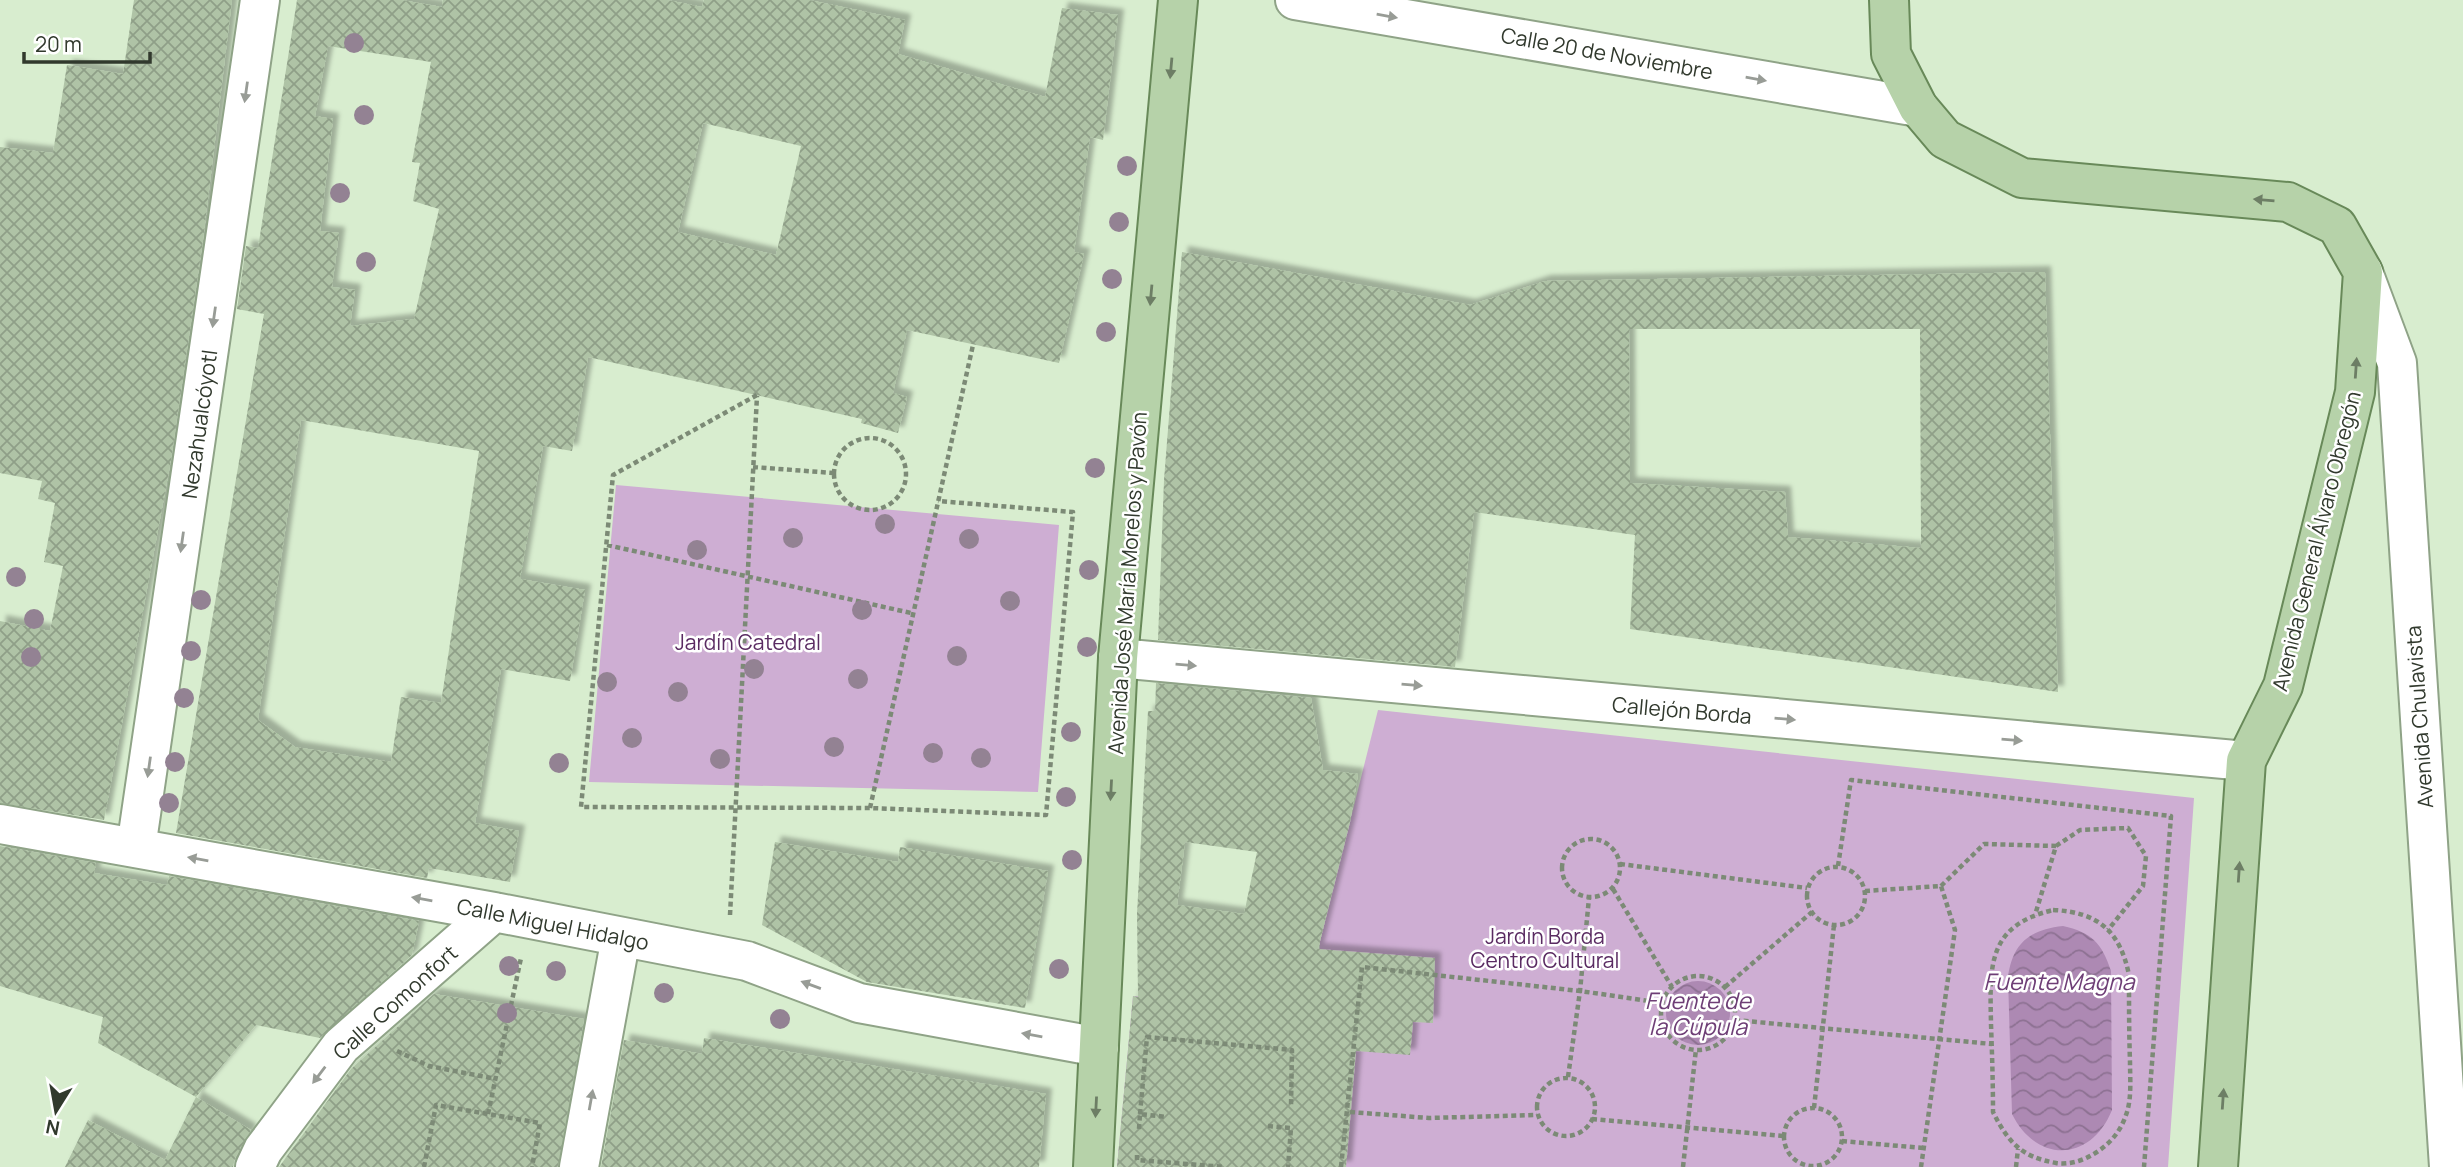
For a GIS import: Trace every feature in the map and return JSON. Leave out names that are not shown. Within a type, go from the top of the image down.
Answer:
[{"type":"main road","name":"Avenida José María Morelos y Pavón","points":[[1094,1167],[1118,658],[1178,0]]},
{"type":"main road","points":[[1889,0],[1891,54],[1919,107],[1945,139],[2022,178],[2288,202],[2337,226],[2363,272]]},
{"type":"main road","name":"Avenida General Álvaro Obregón","points":[[2218,1167],[2246,761],[2283,686],[2355,391],[2363,272]]},
{"type":"street","name":"Nezahualcóyotl","points":[[136,848],[260,0]]},
{"type":"street","name":"Calle 20 de Noviembre","points":[[1295,0],[1919,107]]},
{"type":"street","name":"Avenida Chulavista","points":[[2363,272],[2397,363],[2449,1167]]},
{"type":"street","name":"Callejón Borda","points":[[1118,658],[2246,761]]},
{"type":"street","name":"Calle Miguel Hidalgo","points":[[0,824],[747,961],[859,1003],[1099,1047]]},
{"type":"street","name":"Calle Comonfort","points":[[255,1167],[263,1150],[341,1046],[367,1023],[512,916]]},
{"type":"street","points":[[579,1167],[621,937]]},
{"type":"path","points":[[870,808],[911,613],[973,345]]},
{"type":"path","points":[[730,920],[736,807],[747,576],[757,395],[613,475],[581,807],[736,807],[870,808],[1046,815],[1073,512],[938,501]]},
{"type":"path","points":[[874,438],[886,441],[896,448],[903,458],[906,481],[902,492],[894,501],[884,508],[872,511],[850,504],[836,485],[834,473],[836,461],[851,443],[874,438]]},
{"type":"path","points":[[753,467],[834,473]]},
{"type":"path","points":[[607,545],[911,613]]},
{"type":"path","points":[[1838,866],[1851,780],[2171,816],[2144,1167]]},
{"type":"path","points":[[1865,891],[1941,886],[1984,844],[2056,846],[2080,830],[2128,828],[2146,856],[2143,886],[2108,930]]},
{"type":"path","points":[[1593,839],[1611,846],[1620,864],[1618,881],[1613,888],[1606,894],[1589,897],[1573,891],[1563,877],[1563,860],[1567,851],[1574,844],[1593,839]]},
{"type":"path","points":[[2035,915],[2056,846]]},
{"type":"path","points":[[1620,864],[1807,888]]},
{"type":"path","points":[[1838,866],[1856,874],[1865,891],[1863,908],[1858,916],[1842,924],[1833,925],[1825,923],[1812,912],[1807,888],[1819,872],[1838,866]]},
{"type":"path","points":[[1921,1167],[1955,930],[1941,886]]},
{"type":"path","points":[[1613,888],[1672,987]]},
{"type":"path","points":[[1568,1077],[1589,897]]},
{"type":"path","points":[[2053,910],[2073,911],[2092,918],[2108,930],[2119,943],[2126,958],[2129,975],[2130,1090],[2127,1113],[2118,1133],[2103,1149],[2083,1160],[2060,1164],[2038,1160],[2018,1149],[2003,1132],[1993,1112],[1990,973],[1997,950],[2012,929],[2035,915],[2053,910]]},
{"type":"path","points":[[1725,987],[1812,912]]},
{"type":"path","points":[[488,1114],[496,1079],[512,916]]},
{"type":"path","points":[[1814,1108],[1833,925]]},
{"type":"path","points":[[1341,1167],[1362,967],[1663,1003]]},
{"type":"path","points":[[1693,977],[1704,977],[1725,987],[1732,997],[1735,1020],[1725,1040],[1714,1047],[1690,1050],[1670,1038],[1661,1018],[1663,1003],[1672,987],[1693,977]]},
{"type":"path","points":[[1735,1020],[1992,1044]]},
{"type":"path","points":[[367,1023],[394,1049],[429,1066],[496,1079]]},
{"type":"path","points":[[1139,1137],[1147,1037],[1292,1050],[1291,1107]]},
{"type":"path","points":[[1683,1167],[1696,1049]]},
{"type":"path","points":[[1568,1077],[1586,1085],[1595,1102],[1592,1119],[1580,1132],[1563,1136],[1548,1129],[1537,1115],[1537,1099],[1549,1082],[1568,1077]]},
{"type":"path","points":[[424,1167],[436,1105],[540,1124],[532,1167]]},
{"type":"path","points":[[1814,1108],[1833,1115],[1839,1123],[1842,1141],[1839,1150],[1828,1162],[1810,1166],[1794,1159],[1784,1145],[1783,1136],[1788,1120],[1796,1112],[1814,1108]]},
{"type":"path","points":[[1350,1112],[1429,1118],[1537,1115]]},
{"type":"path","points":[[1140,1114],[1167,1117]]},
{"type":"path","points":[[1592,1119],[1783,1136]]},
{"type":"path","points":[[1268,1126],[1292,1128],[1288,1167]]},
{"type":"path","points":[[1842,1141],[1923,1148]]},
{"type":"path","points":[[1138,1148],[1137,1160],[1225,1167]]},
{"type":"path","points":[[2017,1167],[2018,1149]]},
{"type":"green space","name":"Jardín Catedral","points":[[616,485],[1059,525],[1038,792],[589,782]]},
{"type":"green space","name":"Jardín Borda Centro Cultural","points":[[1378,710],[2194,798],[2168,1167],[1117,1167],[1133,996],[1316,1012],[1320,941]]},
{"type":"water","name":"Fuente Magna","points":[[2063,926],[2094,940],[2104,953],[2111,971],[2112,1110],[2103,1127],[2091,1140],[2064,1150],[2035,1142],[2012,1114],[2008,977],[2014,955],[2025,940],[2041,931]]},
{"type":"water","name":"Fuente de la Cúpula","points":[[1698,981],[1710,983],[1721,990],[1728,1001],[1728,1025],[1721,1036],[1710,1043],[1698,1045],[1686,1043],[1675,1036],[1668,1025],[1666,1013],[1668,1001],[1675,990],[1686,983]]},
{"type":"building","points":[[134,0],[232,0],[203,240],[171,460],[104,820],[0,803],[0,621],[50,631],[63,566],[44,562],[55,503],[38,499],[42,481],[0,473],[0,147],[53,153],[67,65],[123,74]]},
{"type":"building","points":[[297,0],[401,0],[442,7],[443,0],[667,0],[702,7],[704,0],[809,0],[905,20],[898,54],[1045,97],[1062,8],[1118,15],[1103,140],[1090,137],[1074,252],[1084,254],[1059,363],[907,330],[893,393],[907,397],[898,433],[861,423],[862,419],[588,357],[572,451],[543,446],[520,579],[585,590],[570,681],[501,669],[475,823],[519,831],[510,882],[429,868],[427,878],[176,833],[264,314],[237,309],[246,246],[258,248]],"holes":[[[328,46],[431,62],[412,162],[420,163],[413,201],[439,209],[414,319],[350,326],[355,290],[332,287],[339,233],[320,231],[333,119],[315,116]],[[703,123],[801,146],[776,255],[678,232]],[[301,420],[479,451],[441,703],[401,697],[391,762],[295,747],[258,720]]]},
{"type":"building","points":[[1182,252],[1470,305],[1545,281],[2045,272],[2058,692],[1630,629],[1635,535],[1474,512],[1455,667],[1158,640],[1164,480]],"holes":[[[1629,329],[1920,329],[1921,548],[1788,537],[1785,492],[1630,483]]]},
{"type":"building","points":[[1156,683],[1311,698],[1323,770],[1358,774],[1350,822],[1318,949],[1435,958],[1433,1023],[1413,1022],[1410,1055],[1356,1051],[1346,1167],[1117,1167],[1133,996],[1138,997],[1137,914],[1148,711],[1155,711]],"holes":[[[1185,842],[1257,852],[1244,914],[1177,905]]]},
{"type":"building","points":[[775,842],[898,862],[900,847],[1048,871],[1025,1008],[867,982],[762,925]]},
{"type":"building","points":[[0,846],[96,863],[94,873],[167,885],[169,876],[419,921],[412,955],[320,1038],[256,1025],[196,1097],[98,1043],[103,1017],[0,986]]},
{"type":"building","points":[[434,994],[584,1019],[558,1167],[279,1167],[351,1069]]},
{"type":"building","points":[[704,1038],[1046,1094],[1039,1167],[601,1167],[624,1040],[702,1054]]},
{"type":"building","points":[[196,1097],[251,1130],[235,1158],[233,1167],[65,1167],[88,1120],[165,1160]]}]
